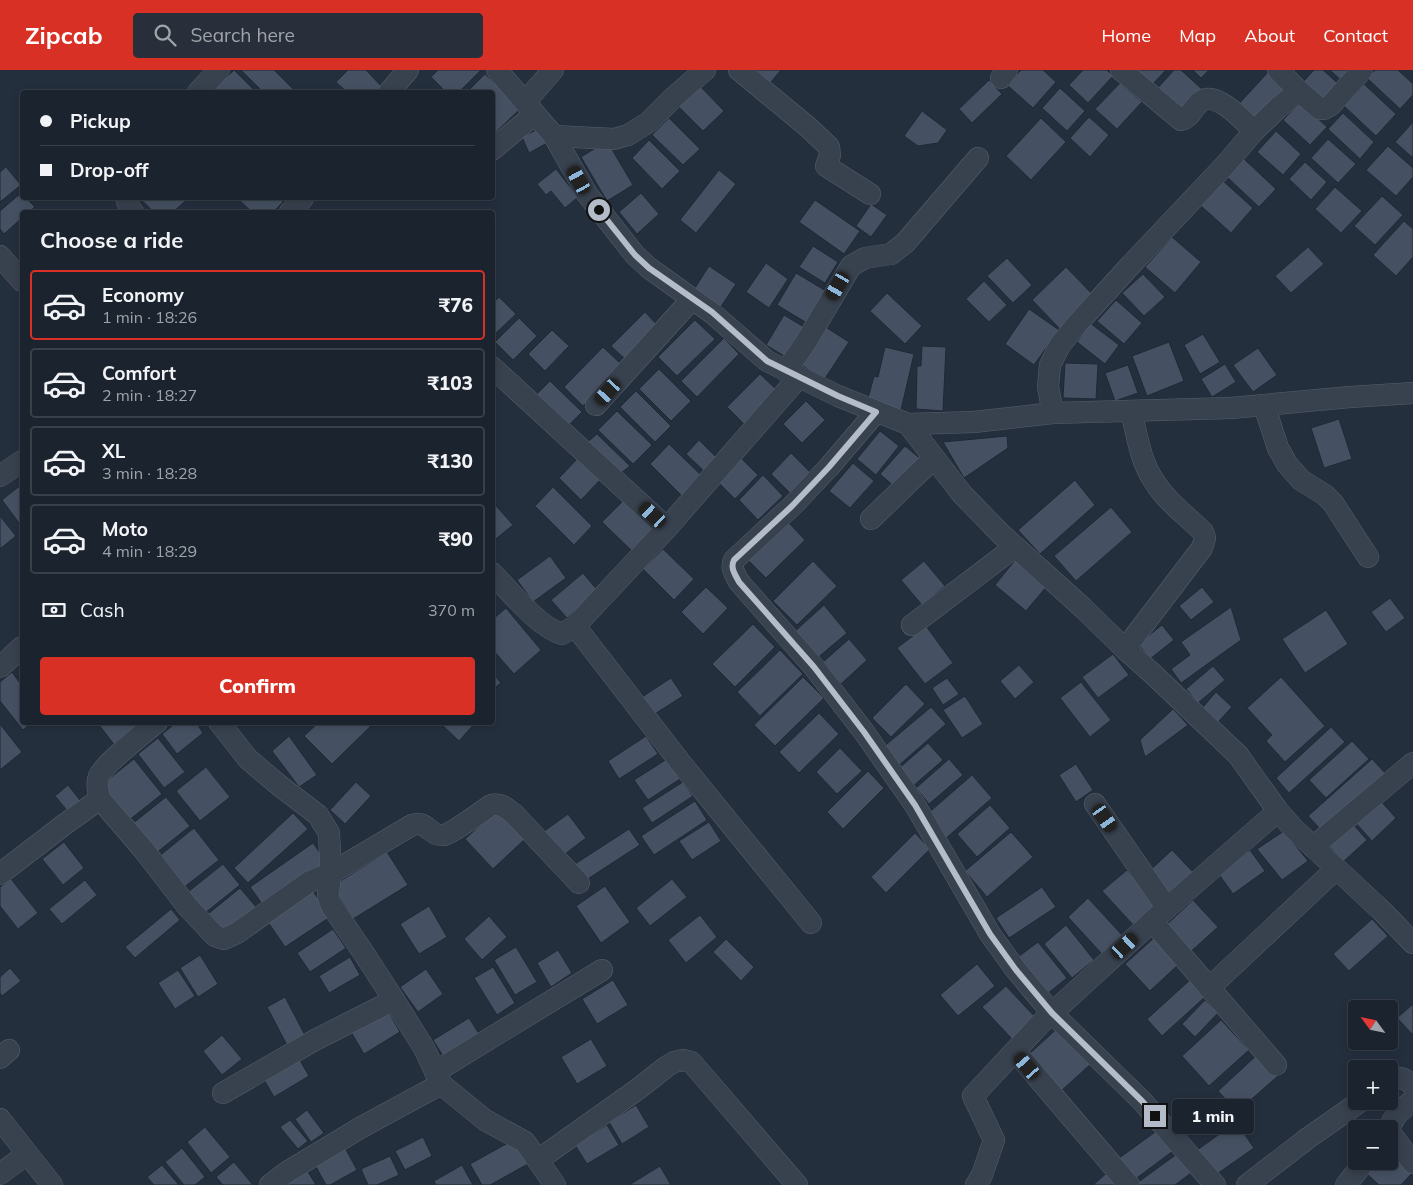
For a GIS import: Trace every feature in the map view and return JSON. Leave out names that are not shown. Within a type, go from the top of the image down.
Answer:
[{"type":"street","points":[[200,90],[219,70]]},
{"type":"street","points":[[391,90],[408,70]]},
{"type":"street","points":[[497,70],[554,136],[587,194],[635,255],[649,268],[712,312],[767,361],[838,396],[908,424],[974,422],[1053,413],[1231,408],[1413,393]]},
{"type":"street","points":[[495,147],[530,108],[553,70]]},
{"type":"street","points":[[554,136],[614,139],[628,135],[649,122],[705,70]]},
{"type":"street","points":[[739,70],[808,127],[829,147],[830,155],[826,166],[870,194]]},
{"type":"street","points":[[1121,70],[1181,120],[1186,119],[1200,101],[1211,98],[1236,113],[1254,131]]},
{"type":"street","points":[[1278,70],[1298,91],[1320,109],[1330,105],[1362,70]]},
{"type":"street","points":[[1053,413],[1048,387],[1050,365],[1060,345],[1120,276],[1227,163],[1254,131],[1298,91]]},
{"type":"street","points":[[495,576],[532,614],[554,631],[562,634],[575,626],[667,528],[793,374],[806,342],[851,266],[865,258],[891,254],[905,243],[978,158]]},
{"type":"street","points":[[0,256],[20,279]]},
{"type":"street","points":[[596,406],[692,299]]},
{"type":"street","points":[[495,370],[667,528]]},
{"type":"street","points":[[1264,405],[1278,448],[1287,464],[1301,480],[1325,495],[1333,504],[1368,558]]},
{"type":"street","points":[[1125,649],[1202,548],[1205,538],[1203,532],[1154,482],[1140,450],[1131,411]]},
{"type":"street","points":[[876,412],[829,467],[792,506],[734,560],[733,569],[739,582],[814,667],[864,732],[915,805],[990,934],[1016,970],[1052,1013],[1142,1101],[1215,1185]]},
{"type":"street","points":[[908,424],[962,494],[1001,534],[1083,608],[1238,755],[1278,811],[1293,828],[1413,942]]},
{"type":"street","points":[[872,519],[934,458]]},
{"type":"street","points":[[0,476],[20,462]]},
{"type":"street","points":[[912,625],[1015,547]]},
{"type":"street","points":[[575,626],[680,762],[811,923]]},
{"type":"street","points":[[0,666],[20,649]]},
{"type":"street","points":[[154,725],[98,776],[97,789],[100,799],[143,849],[187,906],[215,936],[224,939],[237,932],[309,882],[331,873],[412,825],[418,823],[443,836],[491,805],[498,804],[504,806],[514,814],[579,883]]},
{"type":"street","points":[[221,725],[248,758],[280,786],[318,815],[329,833],[331,873],[328,896],[331,905],[424,1048],[438,1078],[485,1120],[525,1142],[556,1185]]},
{"type":"street","points":[[1314,847],[1412,766]]},
{"type":"street","points":[[0,874],[100,799]]},
{"type":"street","points":[[1095,804],[1160,915],[1209,988],[1276,1065]]},
{"type":"street","points":[[976,1185],[982,1175],[994,1140],[973,1096],[1052,1013],[1278,811]]},
{"type":"street","points":[[1209,988],[1336,869]]},
{"type":"street","points":[[270,1185],[287,1172],[438,1078],[602,970]]},
{"type":"street","points":[[223,1093],[315,1040],[394,1000]]},
{"type":"street","points":[[1015,1051],[1129,1185]]},
{"type":"street","points":[[538,1160],[666,1067],[674,1062],[683,1060],[691,1062],[797,1185]]},
{"type":"street","points":[[1398,1078],[1413,1085]]},
{"type":"street","points":[[1393,1120],[1413,1100]]},
{"type":"street","points":[[1247,1185],[1348,1110]]},
{"type":"street","points":[[0,1119],[52,1185]]},
{"type":"street","points":[[1398,1143],[1413,1163]]},
{"type":"street","points":[[0,1174],[27,1154]]},
{"type":"street","points":[[1346,1185],[1358,1170]]},
{"type":"building","points":[[234,70],[254,90],[218,90],[215,88]]},
{"type":"building","points":[[241,70],[274,70],[293,89],[292,90],[261,90]]},
{"type":"building","points":[[348,70],[366,70],[382,87],[379,90],[345,90],[336,82]]},
{"type":"building","points":[[438,70],[481,70],[461,90],[444,90],[431,77]]},
{"type":"building","points":[[749,70],[781,70],[765,89]]},
{"type":"building","points":[[1021,70],[1043,70],[1056,82],[1033,108],[1007,85]]},
{"type":"building","points":[[1083,70],[1107,70],[1113,76],[1088,103],[1069,85]]},
{"type":"building","points":[[1131,70],[1166,70],[1150,87]]},
{"type":"building","points":[[1174,70],[1181,70],[1203,90],[1180,114],[1155,91]]},
{"type":"building","points":[[1193,70],[1209,70],[1201,78]]},
{"type":"building","points":[[1314,70],[1323,70],[1342,87],[1326,105],[1302,83]]},
{"type":"building","points":[[1330,70],[1355,70],[1344,83]]},
{"type":"building","points":[[1375,70],[1398,70],[1413,84],[1413,95],[1400,109],[1367,78]]},
{"type":"building","points":[[1269,71],[1290,90],[1257,126],[1236,107]]},
{"type":"building","points":[[485,74],[520,109],[495,133],[495,90],[469,90]]},
{"type":"building","points":[[989,80],[1002,94],[972,123],[959,109]]},
{"type":"building","points":[[1120,83],[1142,102],[1117,129],[1095,109]]},
{"type":"building","points":[[1364,84],[1396,114],[1376,136],[1344,106]]},
{"type":"building","points":[[699,85],[724,111],[703,131],[678,106]]},
{"type":"building","points":[[1060,88],[1085,111],[1067,131],[1042,108]]},
{"type":"building","points":[[1300,102],[1327,127],[1310,145],[1283,120]]},
{"type":"building","points":[[922,111],[947,130],[938,143],[918,146],[904,136]]},
{"type":"building","points":[[1343,113],[1374,142],[1360,159],[1328,129]]},
{"type":"building","points":[[1089,117],[1109,135],[1090,157],[1070,138]]},
{"type":"building","points":[[669,118],[700,149],[683,165],[652,135]]},
{"type":"building","points":[[1041,118],[1066,142],[1031,180],[1006,156]]},
{"type":"building","points":[[1413,122],[1413,158],[1395,142]]},
{"type":"building","points":[[540,128],[547,143],[529,153],[522,137]]},
{"type":"building","points":[[1276,131],[1301,154],[1283,175],[1257,152]]},
{"type":"building","points":[[1328,139],[1356,164],[1338,183],[1311,158]]},
{"type":"building","points":[[649,140],[680,171],[662,189],[632,158]]},
{"type":"building","points":[[607,141],[633,185],[607,201],[581,157]]},
{"type":"building","points":[[1388,146],[1413,168],[1413,177],[1396,196],[1366,170]]},
{"type":"building","points":[[1244,159],[1276,189],[1259,207],[1227,177]]},
{"type":"building","points":[[1305,162],[1327,182],[1311,200],[1289,179]]},
{"type":"building","points":[[6,167],[20,186],[0,202],[0,172]]},
{"type":"building","points":[[556,169],[578,197],[565,208],[551,191],[546,195],[537,184]]},
{"type":"building","points":[[719,170],[736,184],[696,233],[680,220]]},
{"type":"building","points":[[1222,180],[1253,208],[1231,233],[1200,205]]},
{"type":"building","points":[[1335,187],[1362,211],[1341,233],[1315,209]]},
{"type":"building","points":[[641,193],[659,214],[637,234],[619,212]]},
{"type":"building","points":[[20,194],[20,200],[28,200],[35,207],[31,210],[20,210],[20,220],[4,234],[0,229],[0,211]]},
{"type":"building","points":[[1382,196],[1403,215],[1375,245],[1354,226]]},
{"type":"building","points":[[141,200],[187,200],[175,210],[152,210]]},
{"type":"building","points":[[239,200],[281,200],[283,202],[275,210],[250,210]]},
{"type":"building","points":[[815,200],[860,231],[844,254],[799,222]]},
{"type":"building","points":[[871,204],[887,215],[871,237],[856,226]]},
{"type":"building","points":[[1404,221],[1413,229],[1413,257],[1396,276],[1373,255]]},
{"type":"building","points":[[1172,237],[1201,262],[1175,293],[1145,267]]},
{"type":"building","points":[[813,246],[838,262],[825,283],[799,267]]},
{"type":"building","points":[[1308,247],[1324,264],[1291,293],[1275,276]]},
{"type":"building","points":[[1007,258],[1032,285],[1013,303],[987,276]]},
{"type":"building","points":[[766,263],[788,279],[769,308],[746,292]]},
{"type":"building","points":[[709,266],[736,284],[720,308],[693,291]]},
{"type":"building","points":[[1066,267],[1096,298],[1062,331],[1032,300]]},
{"type":"building","points":[[796,273],[826,291],[807,323],[777,305]]},
{"type":"building","points":[[1143,274],[1165,297],[1144,316],[1122,293]]},
{"type":"building","points":[[984,281],[1007,305],[989,322],[966,299]]},
{"type":"building","points":[[887,293],[922,326],[905,344],[870,311]]},
{"type":"building","points":[[499,297],[516,314],[495,334],[495,301]]},
{"type":"building","points":[[1116,300],[1142,323],[1124,344],[1097,321]]},
{"type":"building","points":[[1029,309],[1059,330],[1034,365],[1005,344]]},
{"type":"building","points":[[645,312],[661,329],[628,362],[611,346]]},
{"type":"building","points":[[784,315],[804,327],[786,357],[766,345]]},
{"type":"building","points":[[519,318],[537,336],[513,360],[495,342]]},
{"type":"building","points":[[695,320],[715,339],[677,376],[658,357]]},
{"type":"building","points":[[1090,323],[1119,345],[1105,364],[1077,342]]},
{"type":"building","points":[[824,326],[849,342],[824,380],[800,364]]},
{"type":"building","points":[[552,330],[569,346],[545,371],[528,354]]},
{"type":"building","points":[[1203,334],[1220,362],[1200,374],[1184,345]]},
{"type":"building","points":[[724,338],[739,354],[697,397],[681,381]]},
{"type":"building","points":[[1169,342],[1184,381],[1147,396],[1132,356]]},
{"type":"building","points":[[922,346],[946,347],[943,411],[916,409],[917,366],[921,366]]},
{"type":"building","points":[[603,347],[623,366],[583,406],[564,387]]},
{"type":"building","points":[[885,347],[914,354],[901,410],[867,402],[874,376],[878,377]]},
{"type":"building","points":[[1258,348],[1277,375],[1253,392],[1233,365]]},
{"type":"building","points":[[1065,363],[1098,364],[1096,399],[1063,398]]},
{"type":"building","points":[[1225,364],[1236,382],[1212,397],[1201,379]]},
{"type":"building","points":[[1128,365],[1138,393],[1115,401],[1105,373]]},
{"type":"building","points":[[659,369],[691,401],[671,421],[639,389]]},
{"type":"building","points":[[760,374],[780,393],[747,427],[727,407]]},
{"type":"building","points":[[550,381],[582,412],[564,430],[532,399]]},
{"type":"building","points":[[636,391],[671,426],[655,442],[620,407]]},
{"type":"building","points":[[806,401],[825,420],[802,443],[783,424]]},
{"type":"building","points":[[617,411],[652,445],[633,464],[598,430]]},
{"type":"building","points":[[1339,419],[1352,459],[1324,468],[1311,428]]},
{"type":"building","points":[[880,431],[899,446],[876,475],[857,459]]},
{"type":"building","points":[[597,434],[630,466],[616,477],[584,445]]},
{"type":"building","points":[[1007,436],[1008,448],[964,478],[943,442]]},
{"type":"building","points":[[699,440],[719,460],[706,473],[686,454]]},
{"type":"building","points":[[669,444],[707,481],[687,501],[650,464]]},
{"type":"building","points":[[905,446],[923,461],[898,490],[880,474]]},
{"type":"building","points":[[791,453],[812,474],[792,495],[771,474]]},
{"type":"building","points":[[739,456],[758,475],[735,499],[716,480]]},
{"type":"building","points":[[579,457],[601,479],[581,500],[559,478]]},
{"type":"building","points":[[853,463],[874,481],[850,508],[829,491]]},
{"type":"building","points":[[763,475],[783,496],[758,520],[739,500]]},
{"type":"building","points":[[1075,480],[1095,505],[1040,554],[1018,530]]},
{"type":"building","points":[[20,486],[20,524],[2,500]]},
{"type":"building","points":[[553,487],[592,526],[574,545],[535,506]]},
{"type":"building","points":[[624,500],[655,532],[634,553],[602,522]]},
{"type":"building","points":[[495,504],[513,525],[495,540]]},
{"type":"building","points":[[1111,507],[1132,532],[1076,581],[1054,556]]},
{"type":"building","points":[[0,516],[16,536],[0,549]]},
{"type":"building","points":[[788,522],[805,540],[766,578],[748,560]]},
{"type":"building","points":[[663,549],[694,579],[674,600],[643,569]]},
{"type":"building","points":[[550,556],[566,578],[533,602],[517,580]]},
{"type":"building","points":[[1016,559],[1047,586],[1026,611],[995,585]]},
{"type":"building","points":[[813,561],[837,586],[797,625],[773,601]]},
{"type":"building","points":[[924,561],[945,586],[922,605],[901,580]]},
{"type":"building","points":[[583,573],[598,591],[567,618],[551,600]]},
{"type":"building","points":[[706,587],[728,608],[703,634],[681,612]]},
{"type":"building","points":[[1202,587],[1214,602],[1191,620],[1179,606]]},
{"type":"building","points":[[1390,598],[1405,618],[1386,632],[1371,612]]},
{"type":"building","points":[[824,605],[847,633],[815,660],[793,633]]},
{"type":"building","points":[[1231,607],[1241,640],[1181,683],[1171,669],[1190,655],[1181,642]]},
{"type":"building","points":[[506,608],[541,650],[514,674],[495,652],[495,617]]},
{"type":"building","points":[[1326,610],[1348,644],[1305,673],[1282,639]]},
{"type":"building","points":[[753,624],[775,647],[735,687],[712,664]]},
{"type":"building","points":[[1162,625],[1174,640],[1150,659],[1138,644]]},
{"type":"building","points":[[926,626],[953,663],[925,684],[897,648]]},
{"type":"building","points":[[849,639],[867,660],[841,684],[822,663]]},
{"type":"building","points":[[780,650],[803,674],[760,716],[737,692]]},
{"type":"building","points":[[1113,654],[1129,675],[1098,698],[1082,677]]},
{"type":"building","points":[[1019,665],[1034,682],[1015,699],[1000,681]]},
{"type":"building","points":[[1213,666],[1225,680],[1198,703],[1186,689]]},
{"type":"building","points":[[12,672],[20,683],[20,725],[29,725],[23,730],[0,701],[0,682]]},
{"type":"building","points":[[495,676],[501,683],[495,688]]},
{"type":"building","points":[[803,677],[824,698],[775,746],[754,725]]},
{"type":"building","points":[[1281,677],[1325,726],[1285,762],[1266,741],[1272,735],[1247,708]]},
{"type":"building","points":[[671,678],[683,696],[650,717],[639,699]]},
{"type":"building","points":[[947,678],[959,694],[943,705],[932,688]]},
{"type":"building","points":[[1081,682],[1111,720],[1090,737],[1060,698]]},
{"type":"building","points":[[906,684],[925,704],[891,737],[872,718]]},
{"type":"building","points":[[1216,692],[1232,707],[1218,722],[1203,707]]},
{"type":"building","points":[[965,696],[983,724],[962,738],[943,710]]},
{"type":"building","points":[[931,707],[946,724],[897,767],[881,749]]},
{"type":"building","points":[[1173,709],[1188,725],[1145,757],[1140,740]]},
{"type":"building","points":[[819,713],[839,734],[799,773],[779,752]]},
{"type":"building","points":[[0,724],[22,752],[0,770]]},
{"type":"building","points":[[99,725],[137,725],[116,747]]},
{"type":"building","points":[[173,725],[198,725],[203,733],[177,754],[162,734]]},
{"type":"building","points":[[316,725],[372,725],[332,764],[304,736]]},
{"type":"building","points":[[442,725],[473,725],[459,741]]},
{"type":"building","points":[[1331,727],[1345,742],[1289,793],[1276,778]]},
{"type":"building","points":[[289,736],[317,775],[299,787],[272,751]]},
{"type":"building","points":[[646,736],[658,754],[619,779],[608,761]]},
{"type":"building","points":[[158,738],[185,772],[164,788],[138,754]]},
{"type":"building","points":[[1352,741],[1369,759],[1326,798],[1309,780]]},
{"type":"building","points":[[928,743],[943,760],[912,787],[897,770]]},
{"type":"building","points":[[840,748],[862,771],[837,794],[816,772]]},
{"type":"building","points":[[134,759],[162,794],[128,821],[100,786]]},
{"type":"building","points":[[667,759],[680,779],[648,800],[634,780]]},
{"type":"building","points":[[949,759],[963,775],[929,804],[916,788]]},
{"type":"building","points":[[1372,759],[1387,775],[1324,833],[1308,816]]},
{"type":"building","points":[[1076,764],[1093,790],[1076,802],[1059,775]]},
{"type":"building","points":[[206,767],[230,797],[200,821],[176,791]]},
{"type":"building","points":[[868,771],[884,788],[843,829],[827,812]]},
{"type":"building","points":[[972,775],[992,798],[945,839],[925,816]]},
{"type":"building","points":[[356,782],[371,796],[345,824],[330,810]]},
{"type":"building","points":[[683,782],[693,796],[652,823],[642,808]]},
{"type":"building","points":[[68,785],[84,805],[71,815],[55,796]]},
{"type":"building","points":[[166,797],[190,826],[155,854],[132,824]]},
{"type":"building","points":[[1378,798],[1396,818],[1372,841],[1354,821]]},
{"type":"building","points":[[695,801],[707,820],[654,855],[641,836]]},
{"type":"building","points":[[990,805],[1010,828],[977,857],[957,834]]},
{"type":"building","points":[[497,810],[525,839],[493,869],[465,839]]},
{"type":"building","points":[[293,813],[308,829],[248,883],[234,868]]},
{"type":"building","points":[[568,814],[586,838],[561,857],[543,832]]},
{"type":"building","points":[[709,822],[721,841],[692,860],[679,841]]},
{"type":"building","points":[[1351,822],[1367,840],[1343,862],[1327,844]]},
{"type":"building","points":[[194,828],[219,860],[183,888],[158,857]]},
{"type":"building","points":[[629,829],[640,845],[586,880],[575,864]]},
{"type":"building","points":[[1284,831],[1308,861],[1282,880],[1257,849]]},
{"type":"building","points":[[1011,832],[1033,857],[987,897],[965,871]]},
{"type":"building","points":[[915,833],[930,849],[886,893],[871,877]]},
{"type":"building","points":[[64,842],[84,868],[63,885],[42,859]]},
{"type":"building","points":[[313,843],[328,864],[265,908],[250,887]]},
{"type":"building","points":[[1172,850],[1194,873],[1167,898],[1146,874]]},
{"type":"building","points":[[1250,850],[1265,871],[1233,894],[1218,873]]},
{"type":"building","points":[[387,852],[408,885],[353,919],[332,886]]},
{"type":"building","points":[[223,864],[240,885],[205,913],[188,892]]},
{"type":"building","points":[[1127,870],[1160,906],[1136,928],[1102,891]]},
{"type":"building","points":[[11,879],[38,913],[18,929],[0,906],[0,887]]},
{"type":"building","points":[[672,879],[687,897],[650,926],[636,908]]},
{"type":"building","points":[[85,880],[97,895],[62,924],[49,909]]},
{"type":"building","points":[[605,886],[630,922],[601,943],[576,906]]},
{"type":"building","points":[[1042,887],[1056,907],[1009,938],[996,918]]},
{"type":"building","points":[[240,888],[257,908],[224,934],[208,914]]},
{"type":"building","points":[[313,891],[330,917],[285,947],[268,922]]},
{"type":"building","points":[[1088,898],[1122,935],[1102,954],[1068,917]]},
{"type":"building","points":[[1193,900],[1218,927],[1187,955],[1163,928]]},
{"type":"building","points":[[429,906],[447,937],[419,954],[400,924]]},
{"type":"building","points":[[171,909],[180,920],[135,958],[125,947]]},
{"type":"building","points":[[700,915],[717,937],[686,963],[668,940]]},
{"type":"building","points":[[489,916],[507,937],[482,960],[464,939]]},
{"type":"building","points":[[1372,919],[1388,936],[1349,971],[1333,954]]},
{"type":"building","points":[[1066,925],[1094,960],[1072,978],[1044,944]]},
{"type":"building","points":[[333,929],[346,948],[310,972],[297,953]]},
{"type":"building","points":[[1155,937],[1179,964],[1150,991],[1125,964]]},
{"type":"building","points":[[726,939],[754,967],[741,981],[713,952]]},
{"type":"building","points":[[1038,942],[1067,978],[1047,994],[1018,957]]},
{"type":"building","points":[[516,947],[537,982],[515,995],[494,960]]},
{"type":"building","points":[[558,950],[572,973],[551,987],[537,963]]},
{"type":"building","points":[[200,955],[218,984],[198,997],[180,968]]},
{"type":"building","points":[[350,957],[360,975],[329,993],[319,976]]},
{"type":"building","points":[[977,964],[995,986],[958,1016],[940,995]]},
{"type":"building","points":[[493,967],[515,1003],[497,1015],[474,978]]},
{"type":"building","points":[[10,968],[21,981],[2,996],[0,993],[0,977]]},
{"type":"building","points":[[426,969],[443,994],[418,1012],[400,987]]},
{"type":"building","points":[[178,970],[195,996],[175,1009],[158,983]]},
{"type":"building","points":[[1191,979],[1206,996],[1162,1036],[1147,1019]]},
{"type":"building","points":[[613,980],[628,1005],[597,1024],[582,999]]},
{"type":"building","points":[[1006,986],[1036,1018],[1013,1040],[982,1007]]},
{"type":"building","points":[[285,997],[307,1039],[289,1049],[267,1007]]},
{"type":"building","points":[[1205,1000],[1218,1013],[1195,1037],[1182,1024]]},
{"type":"building","points":[[1413,1004],[1413,1035],[1398,1019]]},
{"type":"building","points":[[387,1009],[400,1032],[364,1054],[351,1032]]},
{"type":"building","points":[[469,1018],[481,1037],[445,1059],[433,1040]]},
{"type":"building","points":[[1221,1020],[1249,1050],[1209,1086],[1182,1056]]},
{"type":"building","points":[[1061,1025],[1094,1061],[1060,1092],[1027,1056]]},
{"type":"building","points":[[222,1035],[242,1059],[222,1075],[203,1051]]},
{"type":"building","points":[[591,1039],[607,1066],[577,1084],[561,1057]]},
{"type":"building","points":[[1258,1054],[1278,1076],[1237,1112],[1218,1091]]},
{"type":"building","points":[[298,1057],[309,1076],[274,1097],[263,1078]]},
{"type":"building","points":[[636,1105],[649,1127],[622,1144],[609,1122]]},
{"type":"building","points":[[307,1110],[324,1133],[311,1142],[295,1119]]},
{"type":"building","points":[[290,1120],[308,1141],[298,1149],[280,1127]]},
{"type":"building","points":[[1236,1122],[1254,1148],[1214,1176],[1196,1151]]},
{"type":"building","points":[[607,1125],[619,1145],[587,1164],[575,1145]]},
{"type":"building","points":[[205,1127],[230,1157],[211,1173],[187,1142]]},
{"type":"building","points":[[1158,1130],[1173,1151],[1130,1183],[1115,1161]]},
{"type":"building","points":[[423,1137],[432,1156],[405,1170],[395,1151]]},
{"type":"building","points":[[515,1139],[528,1164],[490,1185],[482,1185],[470,1164]]},
{"type":"building","points":[[344,1146],[357,1170],[330,1185],[326,1185],[314,1163]]},
{"type":"building","points":[[182,1148],[205,1177],[195,1185],[184,1185],[165,1162]]},
{"type":"building","points":[[1177,1154],[1191,1173],[1175,1185],[1139,1185],[1137,1183]]},
{"type":"building","points":[[1398,1155],[1413,1172],[1401,1185],[1379,1185],[1367,1174],[1370,1170],[1398,1170]]},
{"type":"building","points":[[390,1156],[399,1175],[377,1185],[368,1185],[361,1169]]},
{"type":"building","points":[[234,1162],[253,1185],[223,1185],[216,1177]]},
{"type":"building","points":[[162,1165],[179,1185],[154,1185],[147,1177]]},
{"type":"building","points":[[462,1165],[473,1185],[436,1185],[434,1181]]},
{"type":"building","points":[[660,1166],[671,1185],[629,1185]]},
{"type":"building","points":[[307,1170],[316,1185],[282,1185]]},
{"type":"building","points":[[1109,1171],[1121,1185],[1093,1185]]},
{"type":"route","points":[[599,210],[635,255],[649,268],[712,312],[767,361],[838,396],[876,412],[829,467],[792,506],[734,560],[733,569],[739,582],[814,667],[864,732],[915,805],[990,934],[1016,970],[1052,1013],[1155,1116]]}]
